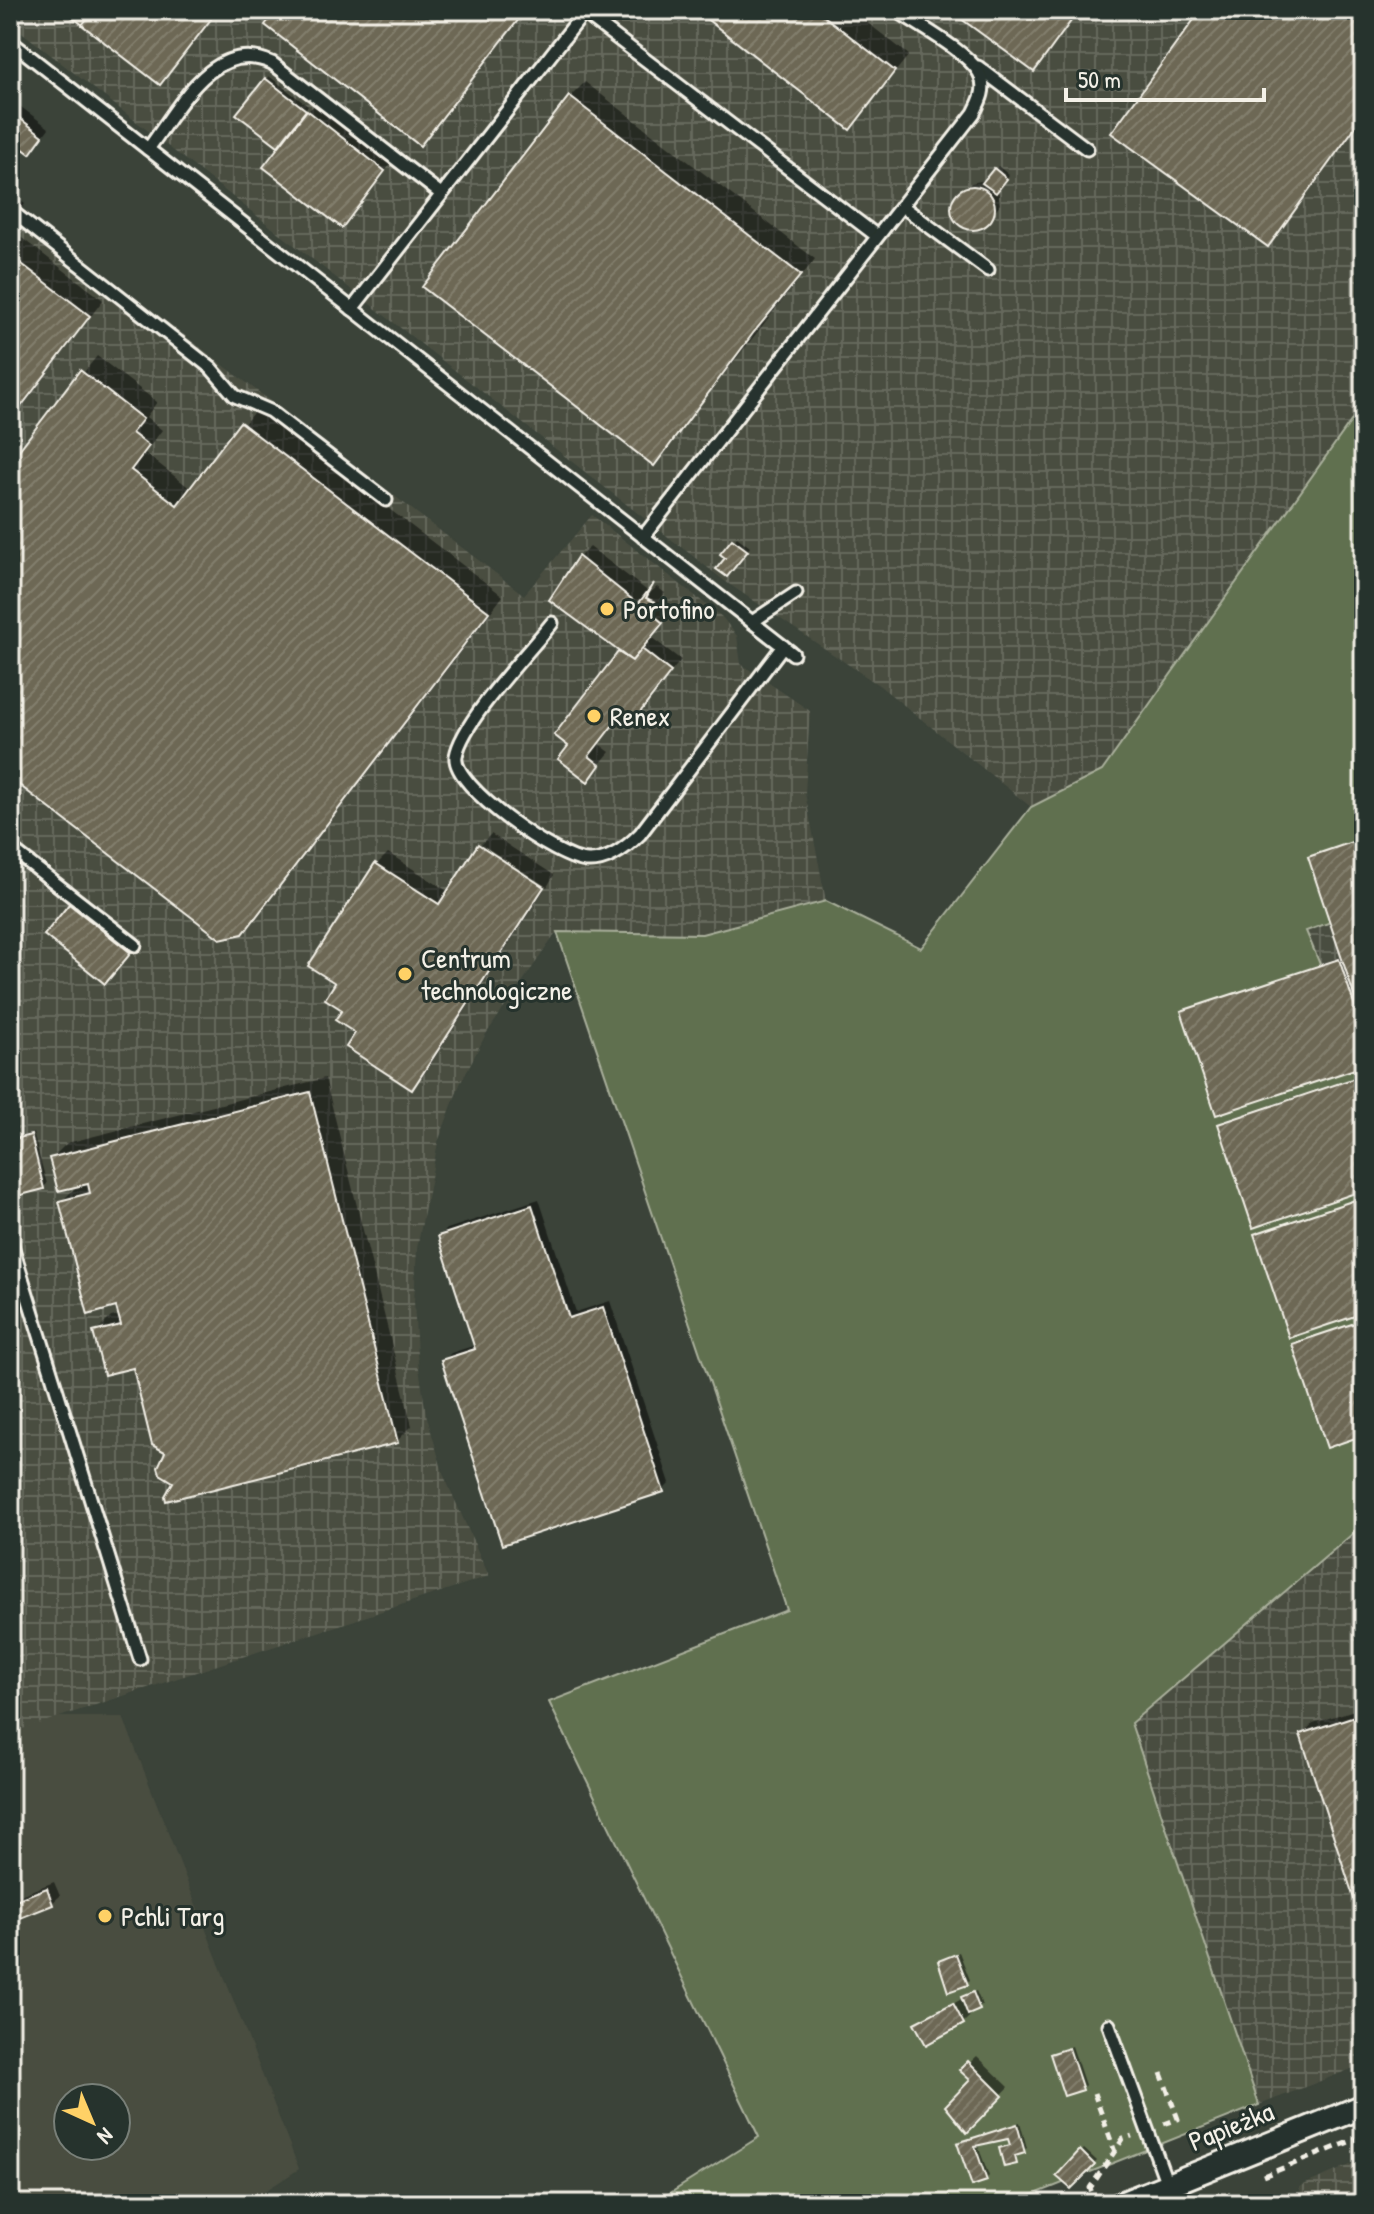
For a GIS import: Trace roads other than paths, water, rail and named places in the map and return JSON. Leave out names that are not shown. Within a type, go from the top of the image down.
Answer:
[{"type":"street","name":"Papieżka","points":[[1121,2204],[1364,2106]]},
{"type":"lane","points":[[896,10],[1087,149]]},
{"type":"lane","points":[[352,309],[585,11],[877,236]]},
{"type":"lane","points":[[10,41],[793,654]]},
{"type":"lane","points":[[148,149],[211,69],[233,58],[249,56],[272,63],[441,194]]},
{"type":"lane","points":[[643,537],[902,206],[982,98],[983,86],[974,65]]},
{"type":"lane","points":[[902,206],[988,270]]},
{"type":"lane","points":[[10,210],[211,368],[235,396],[270,411],[386,500]]},
{"type":"lane","points":[[752,622],[796,593]]},
{"type":"lane","points":[[552,623],[465,731],[455,758],[460,775],[474,792],[565,858],[590,862],[624,850],[640,834],[783,646]]},
{"type":"lane","points":[[10,848],[135,945]]},
{"type":"lane","points":[[10,1239],[140,1659]]},
{"type":"lane","points":[[1109,2025],[1167,2184]]},
{"type":"place","name":"Portofino","points":[[607,609]]},
{"type":"place","name":"Renex","points":[[594,716]]},
{"type":"place","name":"Centrum technologiczne","points":[[405,974]]},
{"type":"place","name":"Pchli Targ","points":[[105,1916]]}]
